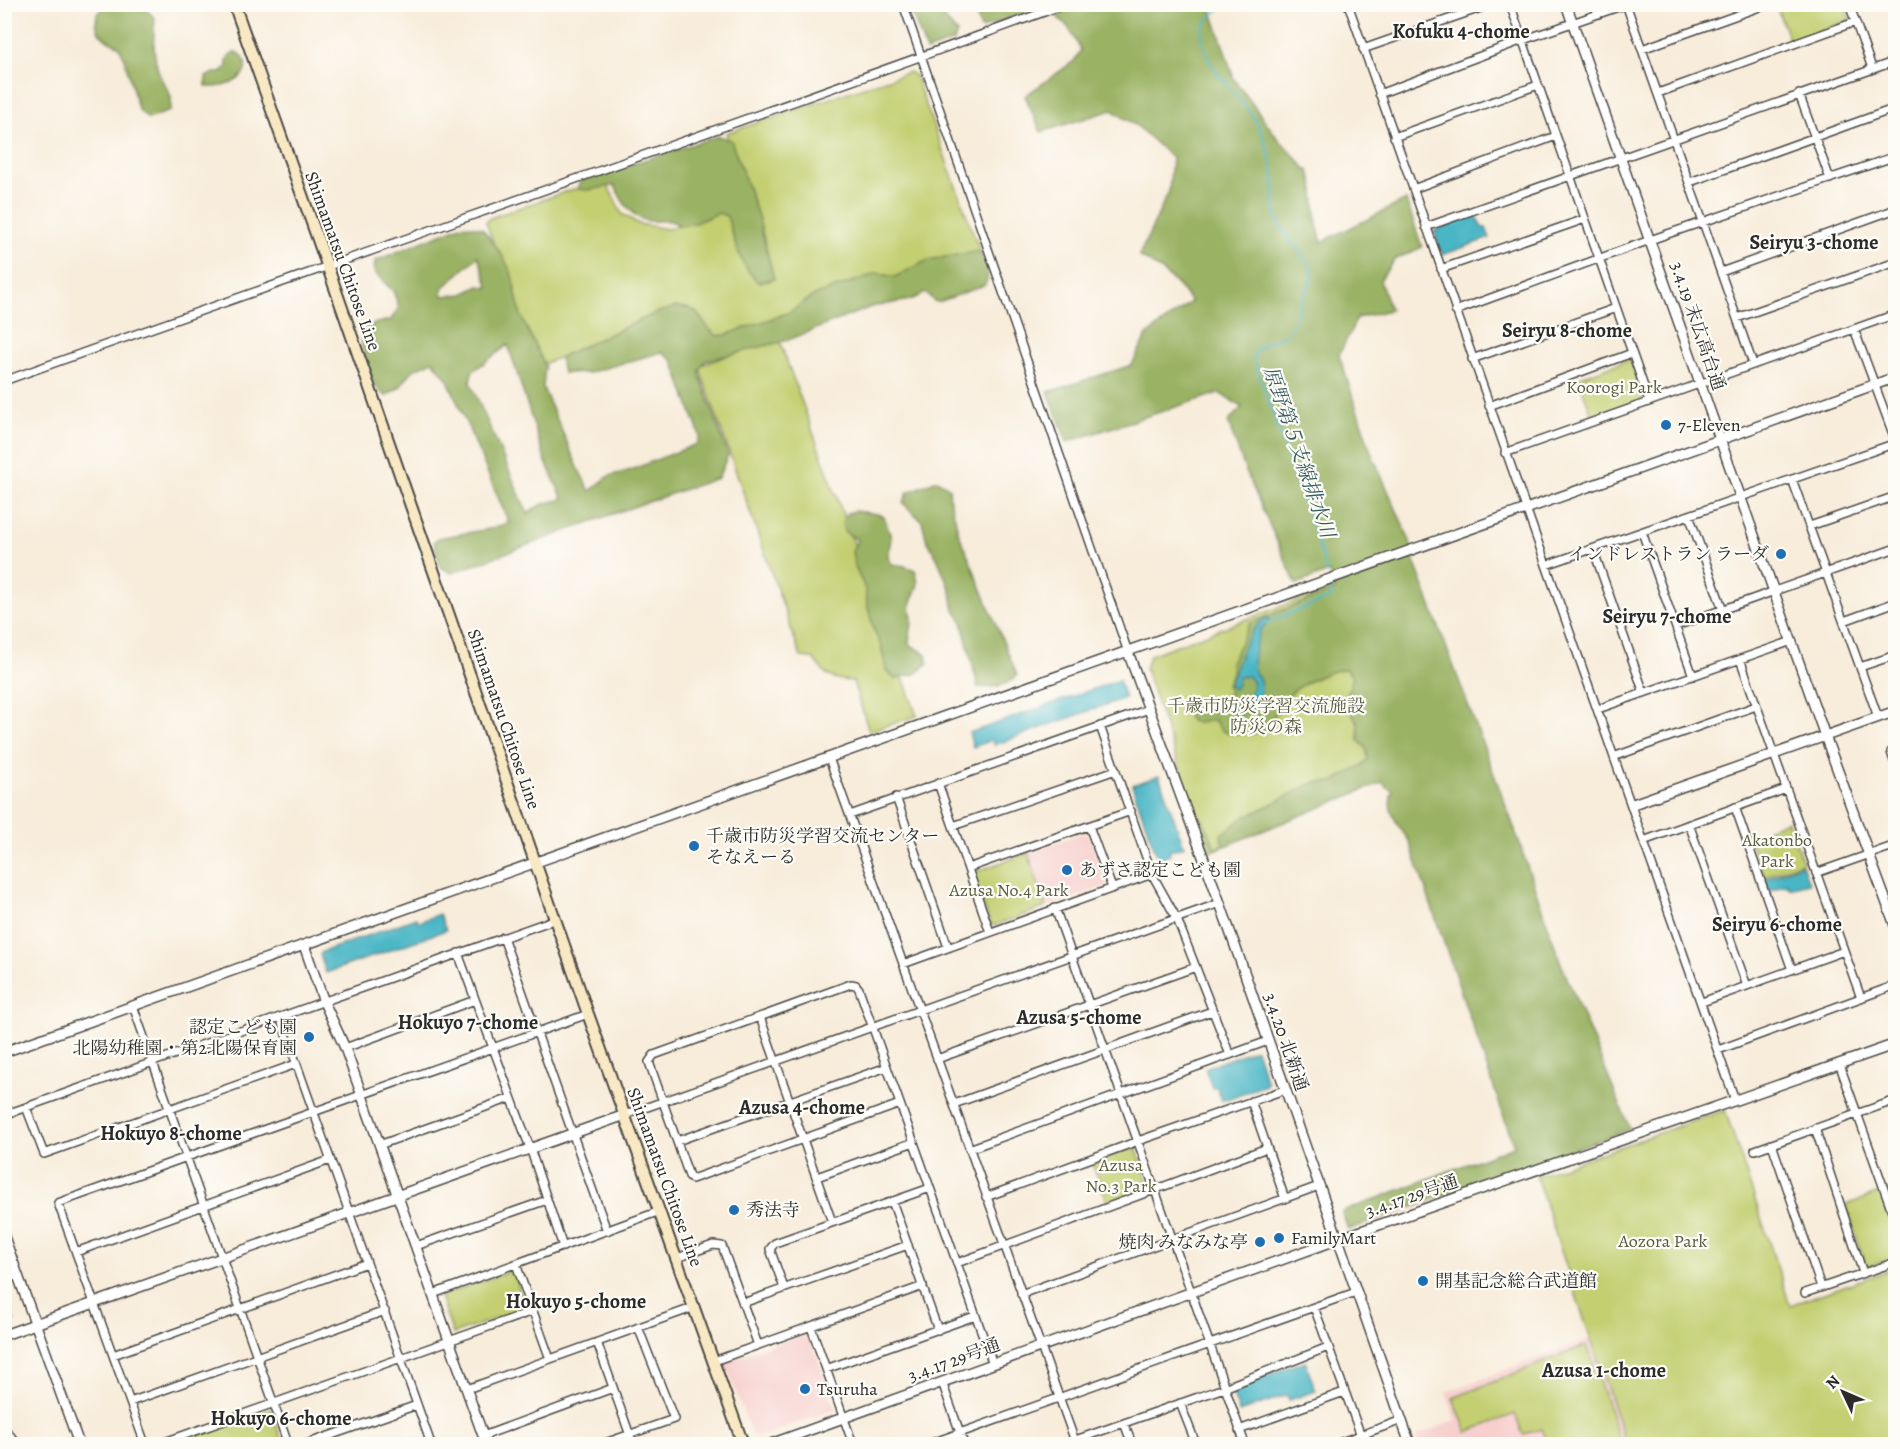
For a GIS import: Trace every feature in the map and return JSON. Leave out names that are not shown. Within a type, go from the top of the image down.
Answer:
[{"type":"main road","name":"Shimamatsu Chitose Line","points":[[234,4],[588,1014],[743,1444]]},
{"type":"street","points":[[903,4],[1128,652]]},
{"type":"street","points":[[4,381],[1066,4]]},
{"type":"street","points":[[1364,49],[1492,4]]},
{"type":"street","points":[[1510,4],[1649,401]]},
{"type":"street","name":"3.4.19 末広高台通","points":[[1566,4],[1825,736],[1896,928]]},
{"type":"street","points":[[1642,49],[1768,4]]},
{"type":"street","points":[[1849,4],[1872,68]]},
{"type":"street","points":[[1351,5],[1379,94],[1646,840],[1735,1100]]},
{"type":"street","points":[[1379,94],[1523,40],[1626,5],[1753,364]]},
{"type":"street","points":[[1658,93],[1855,22]]},
{"type":"street","points":[[1426,227],[1569,174],[1896,60]]},
{"type":"street","points":[[1394,136],[1538,85]]},
{"type":"street","points":[[1799,94],[1830,178]]},
{"type":"street","points":[[1690,182],[1896,108]]},
{"type":"street","points":[[1413,189],[1556,136]]},
{"type":"street","points":[[1455,310],[1896,156]]},
{"type":"street","points":[[1721,272],[1896,209]]},
{"type":"street","points":[[1441,269],[1585,219]]},
{"type":"street","points":[[1737,318],[1896,261]]},
{"type":"street","points":[[1472,359],[1616,308]]},
{"type":"street","points":[[1506,453],[1896,314]]},
{"type":"street","points":[[1546,565],[1896,442],[1854,329]]},
{"type":"street","points":[[1489,406],[1632,353]]},
{"type":"street","points":[[4,1052],[1896,377]]},
{"type":"street","points":[[1792,478],[1878,717]]},
{"type":"street","points":[[1810,526],[1896,496]]},
{"type":"street","points":[[1689,515],[1723,610]]},
{"type":"street","points":[[1642,531],[1693,676]]},
{"type":"street","points":[[1676,627],[1896,548]]},
{"type":"street","points":[[1593,549],[1644,693]]},
{"type":"street","points":[[1844,621],[1896,602]]},
{"type":"street","points":[[1599,709],[1792,641]]},
{"type":"street","name":"3.4.20 北新通","points":[[1128,652],[1220,903],[1410,1444]]},
{"type":"street","points":[[1860,667],[1896,655]]},
{"type":"street","points":[[1740,659],[1861,998]]},
{"type":"street","points":[[1616,756],[1756,706]]},
{"type":"street","points":[[850,815],[1149,709]]},
{"type":"street","points":[[1633,804],[1896,711]]},
{"type":"street","points":[[1100,726],[1152,874],[1178,920],[1230,1055]]},
{"type":"street","points":[[1896,751],[1891,752],[1896,766]]},
{"type":"street","points":[[829,758],[1075,1443]]},
{"type":"street","points":[[953,826],[1116,770]]},
{"type":"street","points":[[938,783],[990,932]]},
{"type":"street","points":[[1646,840],[1786,789]]},
{"type":"street","points":[[896,797],[948,947]]},
{"type":"street","points":[[1735,807],[1792,970]]},
{"type":"street","points":[[968,868],[1131,811]]},
{"type":"street","points":[[1689,824],[1747,986]]},
{"type":"street","points":[[1089,826],[1112,888]]},
{"type":"street","points":[[1816,873],[1896,845]]},
{"type":"street","points":[[903,964],[1152,874]]},
{"type":"street","points":[[4,1335],[1178,920],[1220,903]]},
{"type":"street","points":[[1055,908],[1245,1444]]},
{"type":"street","points":[[4,1115],[556,919]]},
{"type":"street","points":[[503,937],[607,1231]]},
{"type":"street","points":[[304,945],[324,1002],[345,1048],[484,1440],[613,1388]]},
{"type":"street","points":[[1702,1002],[1844,951]]},
{"type":"street","points":[[458,953],[530,1148],[563,1247]]},
{"type":"street","points":[[937,1059],[1196,967]]},
{"type":"street","points":[[900,1104],[692,1179],[689,1176],[650,1062],[651,1057],[854,984],[859,989],[993,1364]]},
{"type":"street","points":[[1718,1050],[1896,985]]},
{"type":"street","points":[[345,1048],[476,1000]]},
{"type":"street","points":[[133,1006],[288,1444]]},
{"type":"street","points":[[954,1104],[1212,1011]]},
{"type":"street","points":[[146,1444],[58,1203],[588,1014]]},
{"type":"street","points":[[280,1017],[431,1444]]},
{"type":"street","points":[[760,1017],[832,1222]]},
{"type":"street","points":[[969,1149],[1268,1041]]},
{"type":"street","name":"3.4.17 29号通","points":[[771,1444],[1337,1240],[1896,1044]]},
{"type":"street","points":[[1839,1063],[1859,1113],[1896,1222]]},
{"type":"street","points":[[26,1107],[44,1154],[296,1064]]},
{"type":"street","points":[[677,1142],[887,1067]]},
{"type":"street","points":[[986,1197],[1284,1090]]},
{"type":"street","points":[[379,1145],[511,1098]]},
{"type":"street","points":[[1755,1150],[1896,1100]]},
{"type":"street","points":[[1251,1101],[1285,1199]]},
{"type":"street","points":[[1815,1128],[1863,1273]]},
{"type":"street","points":[[818,1177],[914,1143]]},
{"type":"street","points":[[1772,1144],[1821,1287]]},
{"type":"street","points":[[957,1263],[1268,1148]]},
{"type":"street","points":[[76,1252],[330,1160]]},
{"type":"street","points":[[1021,1294],[1319,1186]]},
{"type":"street","points":[[784,1288],[770,1249],[772,1246],[832,1222],[930,1188]]},
{"type":"street","points":[[416,1246],[547,1200]]},
{"type":"street","points":[[892,1201],[938,1330]]},
{"type":"street","points":[[433,1294],[660,1211]]},
{"type":"street","points":[[4,1237],[79,1444]]},
{"type":"street","points":[[677,1258],[719,1244],[724,1251],[758,1345]]},
{"type":"street","points":[[743,1303],[908,1245]]},
{"type":"street","points":[[1805,1293],[1896,1262]]},
{"type":"street","points":[[113,1354],[368,1263]]},
{"type":"street","points":[[516,1264],[550,1359]]},
{"type":"street","points":[[4,1280],[18,1275]]},
{"type":"street","points":[[714,1361],[923,1286]]},
{"type":"street","points":[[929,1444],[1356,1292]]},
{"type":"street","points":[[466,1389],[695,1307]]},
{"type":"street","points":[[1314,1307],[1364,1444]]},
{"type":"street","points":[[130,1402],[385,1311]]},
{"type":"street","points":[[159,1444],[533,1311]]},
{"type":"street","points":[[826,1369],[975,1316]]},
{"type":"street","points":[[602,1444],[674,1419],[638,1327]]},
{"type":"street","points":[[811,1327],[853,1444]]},
{"type":"street","points":[[597,1342],[633,1444]]},
{"type":"street","points":[[1064,1444],[1075,1443],[1328,1347]]},
{"type":"street","points":[[942,1382],[964,1444]]},
{"type":"street","points":[[1239,1430],[1344,1392]]},
{"type":"street","points":[[1180,1402],[1196,1444]]},
{"type":"street","points":[[306,1444],[417,1405]]},
{"type":"street","points":[[1336,1444],[1402,1420]]},
{"type":"street","points":[[1124,1423],[1132,1444]]},
{"type":"street","points":[[4,1428],[15,1444]]},
{"type":"shaded area","name":"あずさ認定こども園","points":[[1083,833],[1089,835],[1107,886],[1046,907],[1028,853]]},
{"type":"shaded area","points":[[805,1333],[810,1335],[835,1409],[759,1437],[751,1433],[725,1362]]},
{"type":"shaded area","points":[[1591,1338],[1626,1444],[1419,1444],[1416,1436],[1456,1420],[1446,1392]]},
{"type":"green space","points":[[909,5],[933,5],[957,33],[954,41],[926,51]]},
{"type":"green space","points":[[1006,5],[1045,5],[981,29],[976,15]]},
{"type":"green space","points":[[1045,5],[1210,5],[1234,79],[1276,136],[1309,172],[1313,182],[1317,225],[1322,242],[1406,200],[1422,247],[1394,260],[1380,280],[1390,310],[1357,318],[1339,355],[1371,452],[1410,541],[1414,561],[1512,822],[1560,961],[1630,1129],[1348,1230],[1342,1212],[1514,1146],[1409,841],[1391,810],[1393,790],[1385,786],[1383,782],[1208,853],[1196,818],[1200,817],[1203,820],[1216,849],[1223,844],[1221,835],[1247,815],[1315,782],[1333,782],[1361,766],[1368,759],[1366,748],[1359,741],[1358,723],[1345,699],[1353,678],[1346,669],[1343,669],[1303,684],[1277,710],[1267,730],[1245,734],[1227,733],[1214,720],[1198,723],[1190,721],[1186,714],[1205,702],[1212,708],[1216,708],[1222,697],[1230,693],[1227,685],[1232,672],[1231,663],[1250,623],[1335,590],[1329,572],[1296,584],[1246,472],[1228,422],[1242,407],[1219,393],[1067,442],[1048,392],[1132,365],[1147,335],[1191,302],[1168,276],[1139,256],[1169,191],[1172,158],[1137,126],[1112,110],[1041,132],[1025,96],[1074,61],[1081,50],[1068,27]]},
{"type":"green space","points":[[1845,5],[1850,20],[1790,42],[1776,6]]},
{"type":"green space","points":[[107,6],[143,7],[155,18],[156,62],[171,100],[170,111],[148,119],[138,109],[119,46],[99,32],[96,23],[97,14]]},
{"type":"green space","points":[[235,52],[245,61],[242,75],[226,85],[206,86],[206,77],[214,73],[221,73],[227,67],[228,58]]},
{"type":"green space","points":[[909,72],[915,76],[980,251],[721,340],[675,311],[538,366],[486,222],[490,218],[571,190],[606,182],[622,214],[639,224],[668,229],[716,210],[726,212],[758,282],[770,281],[726,133]]},
{"type":"green space","points":[[718,136],[731,140],[758,216],[774,279],[758,282],[751,275],[738,251],[727,216],[718,213],[695,223],[681,226],[669,221],[649,221],[632,212],[623,202],[615,185],[589,190],[578,189],[582,180]]},
{"type":"green space","points":[[463,225],[482,228],[502,255],[511,272],[521,316],[545,366],[543,388],[590,491],[609,476],[697,444],[700,436],[673,361],[662,352],[588,373],[563,373],[560,359],[566,354],[656,313],[676,307],[688,308],[696,312],[717,336],[725,335],[790,312],[813,296],[877,273],[895,277],[928,260],[980,251],[988,276],[985,285],[939,302],[934,301],[926,293],[910,300],[871,307],[788,340],[705,361],[699,372],[728,455],[718,478],[452,573],[440,567],[434,542],[438,538],[509,523],[448,380],[433,361],[413,370],[400,387],[386,396],[374,383],[362,346],[362,333],[371,325],[391,320],[399,307],[393,291],[374,272],[375,261]],"holes":[[[478,256],[489,288],[479,286],[463,294],[443,296],[442,289]],[[508,345],[545,460],[563,499],[540,505],[528,514],[470,382],[472,372]]]},
{"type":"green space","points":[[778,337],[917,716],[869,731],[853,681],[839,680],[829,676],[813,658],[801,657],[699,366]]},
{"type":"green space","name":"Koorogi Park","points":[[1630,359],[1643,399],[1593,418],[1578,378]]},
{"type":"green space","points":[[937,480],[950,488],[957,529],[1017,675],[1009,682],[999,686],[978,687],[962,622],[953,606],[951,591],[926,538],[922,521],[903,503],[908,492]]},
{"type":"green space","points":[[855,511],[884,517],[891,537],[888,557],[892,564],[915,570],[918,585],[910,604],[912,621],[909,644],[926,654],[928,664],[915,674],[895,679],[886,670],[881,645],[875,633],[867,604],[865,589],[855,566],[852,552],[857,540],[844,531],[842,522],[847,513]]},
{"type":"green space","name":"千歳市防災学習交流施設 防災の森","points":[[1334,587],[1382,773],[1209,852],[1145,668],[1150,655]]},
{"type":"green space","name":"Akatonbo Park","points":[[1788,821],[1803,862],[1763,877],[1750,840],[1766,833],[1766,829]]},
{"type":"green space","name":"Azusa No.4 Park","points":[[1028,853],[1046,907],[993,926],[972,876],[975,872]]},
{"type":"green space","name":"Aozora Park","points":[[1725,1110],[1790,1305],[1895,1268],[1895,1444],[1626,1444],[1536,1176]]},
{"type":"green space","name":"Azusa No.3 Park","points":[[1136,1147],[1150,1188],[1108,1203],[1092,1163]]},
{"type":"green space","points":[[1882,1192],[1895,1233],[1895,1258],[1866,1267],[1846,1205]]},
{"type":"green space","points":[[513,1270],[526,1308],[453,1334],[440,1296]]},
{"type":"green space","points":[[1587,1345],[1621,1444],[1548,1444],[1542,1429],[1523,1434],[1515,1414],[1467,1432],[1453,1398]]},
{"type":"green space","points":[[271,1409],[283,1444],[202,1444],[198,1434]]},
{"type":"water","points":[[1476,214],[1482,228],[1486,228],[1490,238],[1442,255],[1434,231]]},
{"type":"water","points":[[1268,618],[1270,619],[1262,627],[1258,637],[1253,659],[1254,670],[1261,687],[1259,699],[1252,708],[1236,714],[1233,712],[1234,708],[1248,699],[1253,683],[1248,676],[1238,677],[1234,689],[1229,686],[1239,658],[1254,628]]},
{"type":"water","points":[[1119,680],[1125,698],[994,745],[992,740],[973,747],[969,733]]},
{"type":"water","points":[[1159,776],[1184,846],[1169,851],[1170,855],[1158,859],[1132,785]]},
{"type":"water","points":[[1802,864],[1809,883],[1790,888],[1787,884],[1769,891],[1765,879]]},
{"type":"water","points":[[439,914],[446,930],[326,973],[320,955],[322,952],[416,918],[419,922]]},
{"type":"water","points":[[1256,1049],[1266,1085],[1221,1101],[1217,1087],[1212,1088],[1205,1068]]},
{"type":"water","points":[[9,1303],[14,1321],[5,1326],[5,1304]]},
{"type":"water","points":[[1305,1361],[1316,1391],[1289,1400],[1287,1395],[1239,1412],[1231,1388]]},
{"type":"waterway","name":"原野第５支線排水川","points":[[1225,4],[1209,18],[1203,27],[1202,37],[1205,50],[1216,72],[1249,111],[1259,127],[1272,165],[1276,215],[1284,232],[1312,269],[1311,281],[1292,326],[1286,333],[1259,348],[1253,357],[1327,573]]},
{"type":"waterway","name":"原野第５支線排水川","points":[[1266,623],[1327,599],[1332,595],[1330,586]]},
{"type":"place","name":"7-Eleven","points":[[1666,425]]},
{"type":"place","name":"インドレストラン ラーダ","points":[[1781,554]]},
{"type":"place","name":"千歳市防災学習交流センター そなえーる","points":[[694,846]]},
{"type":"place","name":"あずさ認定こども園","points":[[1067,870]]},
{"type":"place","name":"認定こども園 北陽幼稚園・第2北陽保育園","points":[[309,1037]]},
{"type":"place","name":"秀法寺","points":[[734,1210]]},
{"type":"place","name":"FamilyMart","points":[[1279,1238]]},
{"type":"place","name":"焼肉 みなみな亭","points":[[1260,1242]]},
{"type":"place","name":"開基記念総合武道館","points":[[1423,1281]]},
{"type":"place","name":"Tsuruha","points":[[805,1389]]},
{"type":"district","name":"Kofuku 4-chome","points":[[1461,31]]},
{"type":"district","name":"Seiryu 3-chome","points":[[1814,242]]},
{"type":"district","name":"Seiryu 8-chome","points":[[1567,330]]},
{"type":"district","name":"Seiryu 7-chome","points":[[1667,616]]},
{"type":"district","name":"Seiryu 6-chome","points":[[1777,924]]},
{"type":"district","name":"Azusa 5-chome","points":[[1079,1017]]},
{"type":"district","name":"Hokuyo 7-chome","points":[[468,1022]]},
{"type":"district","name":"Azusa 4-chome","points":[[802,1107]]},
{"type":"district","name":"Hokuyo 8-chome","points":[[171,1133]]},
{"type":"district","name":"Hokuyo 5-chome","points":[[576,1301]]},
{"type":"district","name":"Azusa 1-chome","points":[[1604,1370]]},
{"type":"district","name":"Hokuyo 6-chome","points":[[281,1418]]}]
